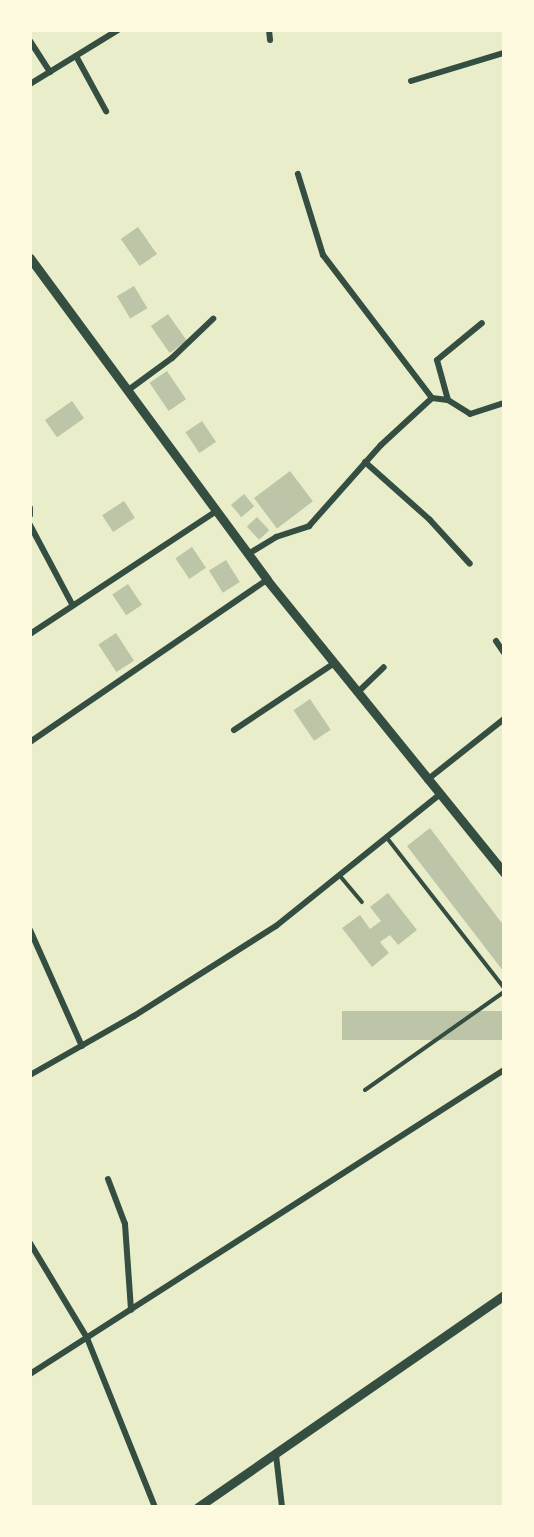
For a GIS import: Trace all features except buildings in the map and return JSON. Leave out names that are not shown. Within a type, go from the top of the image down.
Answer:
[{"type":"street","points":[[30,84],[118,30]]},
{"type":"street","points":[[269,30],[270,40]]},
{"type":"street","points":[[30,41],[50,72]]},
{"type":"street","points":[[411,81],[504,53]]},
{"type":"street","points":[[76,56],[106,111]]},
{"type":"street","points":[[298,174],[323,255],[432,398],[448,400],[470,414],[504,403]]},
{"type":"street","points":[[30,258],[267,580],[504,873]]},
{"type":"street","points":[[127,391],[172,358],[213,319]]},
{"type":"street","points":[[448,400],[437,360],[483,323]]},
{"type":"street","points":[[248,554],[276,537],[309,526],[365,462],[432,398]]},
{"type":"street","points":[[365,462],[430,520],[470,564]]},
{"type":"street","points":[[30,508],[30,515]]},
{"type":"street","points":[[30,634],[72,604],[215,512]]},
{"type":"street","points":[[30,525],[72,604]]},
{"type":"street","points":[[30,742],[267,580]]},
{"type":"street","points":[[495,641],[504,653]]},
{"type":"street","points":[[234,729],[333,664]]},
{"type":"street","points":[[357,693],[384,667]]},
{"type":"street","points":[[427,780],[504,718]]},
{"type":"street","points":[[30,1075],[82,1046],[249,944],[340,876],[439,795]]},
{"type":"street","points":[[30,930],[82,1046]]},
{"type":"street","points":[[30,1374],[504,1070]]},
{"type":"street","points":[[108,1179],[125,1224],[131,1310]]},
{"type":"street","points":[[30,1243],[87,1338],[155,1507]]},
{"type":"street","points":[[198,1507],[504,1295]]},
{"type":"street","points":[[276,1455],[282,1507]]},
{"type":"lane","points":[[365,1090],[504,990],[387,838]]},
{"type":"lane","points":[[340,876],[362,902]]}]
